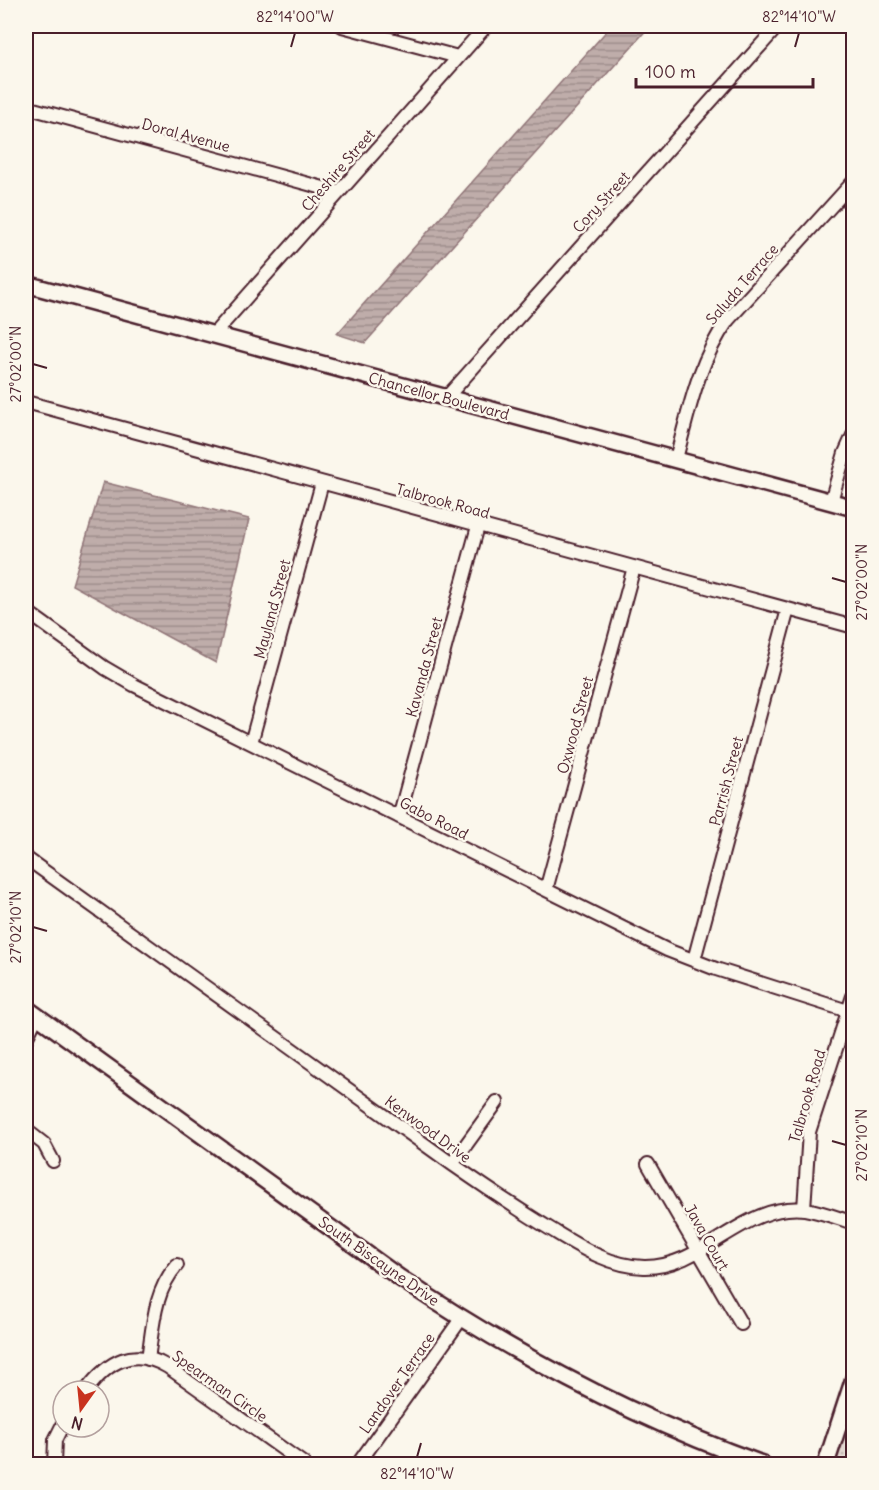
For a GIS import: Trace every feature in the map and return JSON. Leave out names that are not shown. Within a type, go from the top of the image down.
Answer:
[{"type":"street","points":[[342,26],[458,57]]},
{"type":"street","name":"Cheshire Street","points":[[213,335],[486,26]]},
{"type":"street","name":"Cory Street","points":[[446,398],[778,26]]},
{"type":"street","name":"Doral Avenue","points":[[26,107],[338,192]]},
{"type":"street","name":"Saluda Terrace","points":[[675,459],[702,364],[718,334],[728,320],[854,181]]},
{"type":"street","name":"Chancellor Boulevard","points":[[26,284],[854,508]]},
{"type":"street","name":"Talbrook Road","points":[[26,402],[854,627]]},
{"type":"street","points":[[831,501],[845,453],[854,433]]},
{"type":"street","name":"Mayland Street","points":[[251,743],[321,483]]},
{"type":"street","name":"Kavanda Street","points":[[399,817],[478,526]]},
{"type":"street","name":"Oxwood Street","points":[[546,890],[634,567]]},
{"type":"street","name":"Parrish Street","points":[[694,960],[788,609]]},
{"type":"street","name":"Gabo Road","points":[[26,611],[105,668],[134,685],[667,951],[848,1011]]},
{"type":"street","name":"Kenwood Drive","points":[[26,858],[513,1207],[589,1252],[630,1266],[653,1267],[673,1262],[697,1251],[759,1216],[786,1210],[804,1209],[854,1223]]},
{"type":"street","name":"Talbrook Road","points":[[804,1209],[809,1132],[854,993]]},
{"type":"street","points":[[26,1039],[31,1012]]},
{"type":"street","name":"South Biscayne Drive","points":[[31,1012],[400,1278],[461,1319],[620,1405],[762,1464]]},
{"type":"street","points":[[452,1164],[497,1102]]},
{"type":"street","points":[[26,1130],[44,1144],[53,1161]]},
{"type":"street","name":"Java Court","points":[[648,1164],[741,1324]]},
{"type":"street","points":[[148,1359],[160,1294],[166,1278],[177,1265]]},
{"type":"street","name":"Landover Terrace","points":[[358,1464],[461,1319]]},
{"type":"street","name":"Spearman Circle","points":[[95,1379],[115,1363],[129,1358],[148,1359],[168,1367],[304,1464]]},
{"type":"street","points":[[826,1464],[854,1378]]},
{"type":"street","points":[[54,1464],[53,1446],[55,1439]]},
{"type":"shaded area","points":[[611,26],[650,26],[365,343],[337,334]]},
{"type":"shaded area","points":[[103,482],[249,519],[216,663],[72,585]]},
{"type":"shaded area","points":[[853,1399],[853,1464],[832,1464]]}]
